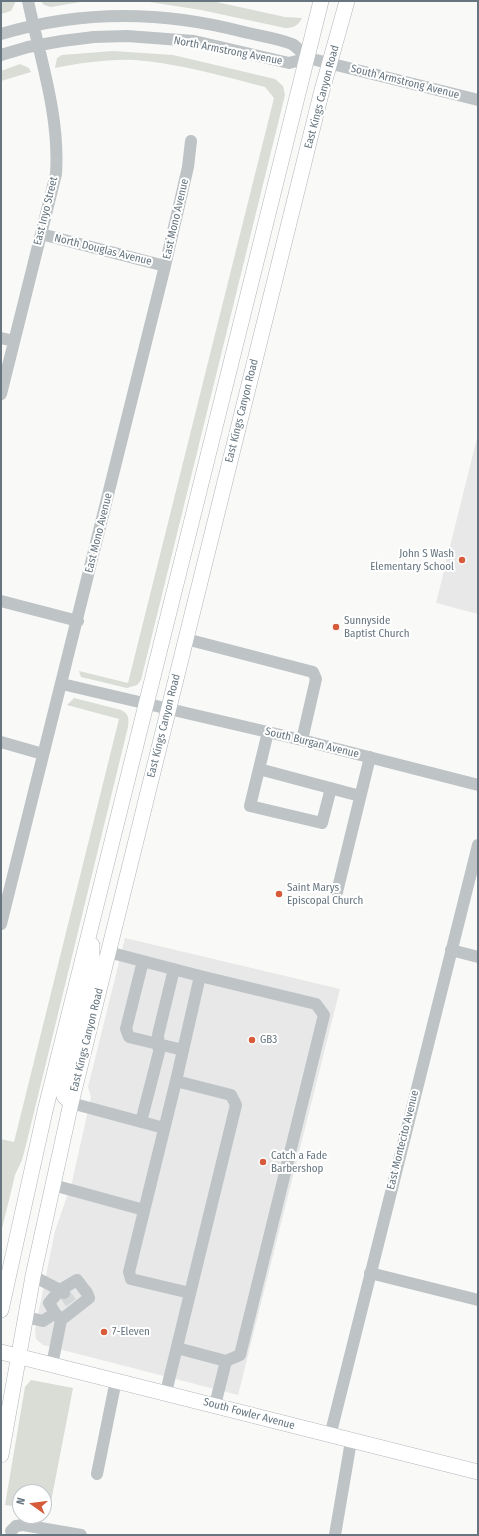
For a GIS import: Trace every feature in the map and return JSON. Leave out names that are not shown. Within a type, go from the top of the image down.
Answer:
[{"type":"main road","name":"East Kings Canyon Road","points":[[1,1310],[45,1111],[321,1]]},
{"type":"main road","name":"East Kings Canyon Road","points":[[1,1455],[33,1276],[71,1103],[330,63],[347,1]]},
{"type":"main road","points":[[71,1103],[64,1096],[63,1082],[92,968],[91,926]]},
{"type":"main road","name":"South Fowler Avenue","points":[[1,1352],[166,1392],[351,1442],[478,1472]]},
{"type":"street","name":"East Inyo Street","points":[[1,394],[56,174],[57,152],[55,126],[28,1]]},
{"type":"street","name":"North Armstrong Avenue","points":[[1,34],[33,25],[75,18],[100,16],[162,16],[190,20],[293,45],[308,58]]},
{"type":"street","name":"North Armstrong Avenue","points":[[1,55],[38,45],[94,37],[127,36],[194,42],[289,63],[308,58]]},
{"type":"street","name":"South Armstrong Avenue","points":[[308,58],[478,100]]},
{"type":"street","name":"East Mono Avenue","points":[[1,924],[165,266],[188,167],[191,141]]},
{"type":"street","name":"North Douglas Avenue","points":[[41,234],[165,266]]},
{"type":"street","points":[[1,338],[14,341]]},
{"type":"street","points":[[1,601],[78,620]]},
{"type":"street","points":[[186,639],[313,672],[316,679],[302,740]]},
{"type":"street","name":"South Burgan Avenue","points":[[62,684],[168,710],[302,740],[478,785]]},
{"type":"street","points":[[268,732],[250,806],[322,823],[331,788]]},
{"type":"street","points":[[1,742],[43,754]]},
{"type":"street","points":[[337,892],[370,757]]},
{"type":"street","points":[[259,769],[360,796]]},
{"type":"street","name":"East Montecito Avenue","points":[[330,1436],[478,845]]},
{"type":"street","points":[[451,950],[478,957]]},
{"type":"street","points":[[108,952],[316,1004],[324,1015],[240,1355],[226,1361],[177,1348]]},
{"type":"street","points":[[142,961],[126,1029],[129,1037],[183,1050]]},
{"type":"street","points":[[142,1122],[158,1052],[158,1035],[174,969]]},
{"type":"street","points":[[190,1293],[131,1279],[129,1272],[200,976]]},
{"type":"street","points":[[166,1392],[236,1105],[231,1095],[176,1080]]},
{"type":"street","points":[[71,1103],[164,1128]]},
{"type":"street","points":[[53,1185],[144,1210]]},
{"type":"street","points":[[370,1273],[478,1300]]},
{"type":"street","points":[[33,1276],[62,1292]]},
{"type":"street","points":[[26,1317],[43,1321],[58,1317],[89,1298],[88,1292],[77,1280],[49,1303],[58,1317],[52,1365]]},
{"type":"street","points":[[215,1405],[226,1361]]},
{"type":"street","points":[[96,1474],[116,1380]]},
{"type":"street","points":[[335,1535],[351,1442]]},
{"type":"street","points":[[7,1532],[16,1526],[23,1525],[81,1535]]},
{"type":"shaded area","points":[[1,1],[15,1],[11,11],[1,14]]},
{"type":"shaded area","points":[[41,1],[86,1],[51,7],[44,5]]},
{"type":"shaded area","points":[[143,1],[212,1],[285,17],[302,18],[295,26],[285,28],[201,10]]},
{"type":"shaded area","points":[[113,51],[173,55],[275,79],[283,86],[285,95],[141,680],[137,685],[127,688],[81,677],[79,671],[128,683],[274,98],[265,87],[200,70],[167,64],[124,60],[85,63],[55,68],[57,58],[62,55]]},
{"type":"shaded area","points":[[20,64],[29,68],[31,72],[1,81],[1,71]]},
{"type":"shaded area","name":"John S Wash Elementary School","points":[[478,434],[478,614],[436,603]]},
{"type":"shaded area","points":[[74,698],[121,710],[126,713],[128,717],[128,727],[26,1145],[22,1160],[15,1175],[1,1233],[1,1139],[14,1142],[119,719],[67,705]]},
{"type":"shaded area","points":[[125,938],[340,989],[238,1395],[43,1345],[36,1339],[35,1330],[55,1231],[72,1182],[91,1097],[88,1087]]},
{"type":"shaded area","points":[[31,1380],[73,1388],[52,1496],[52,1484],[12,1484],[12,1506],[5,1505],[25,1387]]},
{"type":"tunnel","points":[[64,1293],[72,1304]]},
{"type":"place","name":"John S Wash Elementary School","points":[[462,560]]},
{"type":"place","name":"Sunnyside Baptist Church","points":[[336,627]]},
{"type":"place","name":"Saint Marys Episcopal Church","points":[[279,894]]},
{"type":"place","name":"GB3","points":[[252,1040]]},
{"type":"place","name":"Catch a Fade Barbershop","points":[[263,1162]]},
{"type":"place","name":"7-Eleven","points":[[104,1332]]}]
